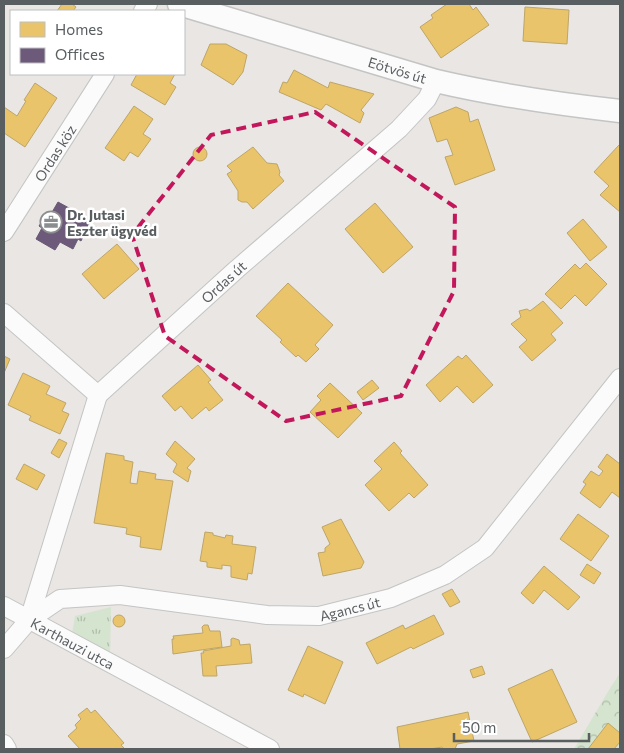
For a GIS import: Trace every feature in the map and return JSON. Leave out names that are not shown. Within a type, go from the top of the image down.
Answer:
[{"type":"street","name":"Eötvös út","points":[[179,4],[436,81],[468,88],[620,112]]},
{"type":"street","name":"Ordas köz","points":[[4,232],[104,75]]},
{"type":"street","name":"Ordas út","points":[[98,395],[237,269],[399,129],[427,99],[436,81]]},
{"type":"street","points":[[4,313],[98,395]]},
{"type":"street","name":"Agancs út","points":[[4,649],[29,620],[60,599],[120,594],[267,615],[319,616],[391,598],[445,575],[485,548],[620,378]]},
{"type":"street","name":"Karthauzi utca","points":[[98,395],[29,620],[270,749]]},
{"type":"street","points":[[4,606],[29,620]]},
{"type":"street","points":[[4,744],[7,749]]},
{"type":"highlighted area","points":[[315,112],[455,207],[454,291],[401,396],[286,421],[165,336],[132,235],[211,135]]},
{"type":"green space","points":[[111,607],[110,654],[72,634],[75,616]]},
{"type":"green space","points":[[620,673],[620,749],[574,749],[609,690]]},
{"type":"building: Homes","points":[[62,4],[72,4],[76,7],[74,10],[58,10]]},
{"type":"building: Homes","points":[[447,4],[469,4],[473,10],[476,7],[489,25],[441,58],[420,27],[433,18],[431,15]]},
{"type":"building: Homes","points":[[525,7],[569,10],[567,44],[523,41]]},
{"type":"building: Homes","points":[[210,44],[226,44],[247,55],[243,72],[233,85],[201,65]]},
{"type":"building: Homes","points":[[294,70],[328,88],[330,82],[374,94],[361,110],[364,113],[360,123],[326,104],[321,110],[279,92],[283,82],[287,83]]},
{"type":"building: Homes","points":[[136,75],[174,75],[170,83],[176,87],[165,105],[131,85]]},
{"type":"building: Homes","points":[[35,83],[57,98],[25,147],[4,133],[4,107],[17,116],[26,101],[24,100]]},
{"type":"building: Homes","points":[[134,106],[153,119],[143,134],[151,139],[138,157],[130,152],[124,161],[105,148]]},
{"type":"building: Homes","points":[[456,107],[468,112],[470,122],[478,119],[495,170],[455,185],[445,157],[453,155],[447,139],[437,142],[429,118]]},
{"type":"building: Homes","points":[[619,145],[620,212],[600,195],[609,186],[594,172]]},
{"type":"building: Homes","points":[[197,147],[203,147],[207,154],[203,161],[197,161],[193,157],[193,151]]},
{"type":"building: Homes","points":[[253,147],[267,163],[277,164],[280,172],[279,175],[284,181],[253,209],[247,202],[238,200],[238,191],[227,174],[232,171],[227,166]]},
{"type":"building: Homes","points":[[375,203],[413,247],[383,273],[345,229]]},
{"type":"building: Homes","points":[[583,219],[607,247],[590,261],[567,233]]},
{"type":"building: Homes","points":[[117,244],[139,269],[104,299],[82,274]]},
{"type":"building: Homes","points":[[586,263],[607,284],[586,306],[575,295],[561,309],[545,294],[575,264],[580,269]]},
{"type":"building: Homes","points":[[288,283],[333,325],[315,345],[319,349],[306,362],[298,355],[296,357],[280,342],[282,340],[256,316]]},
{"type":"building: Homes","points":[[543,301],[563,323],[551,334],[556,340],[532,361],[519,347],[527,340],[511,324],[521,317],[519,311],[527,309],[530,311]]},
{"type":"building: Homes","points":[[466,355],[493,385],[473,403],[457,386],[440,402],[426,385],[458,356],[462,359]]},
{"type":"building: Homes","points":[[4,356],[10,359],[4,373]]},
{"type":"building: Homes","points":[[198,365],[211,380],[208,382],[223,400],[209,411],[206,407],[192,419],[181,406],[175,411],[162,396]]},
{"type":"building: Homes","points":[[23,373],[50,386],[46,394],[66,403],[62,411],[69,414],[60,434],[29,420],[31,416],[8,405]]},
{"type":"building: Homes","points":[[372,380],[379,388],[363,400],[357,392]]},
{"type":"building: Homes","points":[[330,383],[362,413],[338,438],[310,412],[321,400],[317,396]]},
{"type":"building: Homes","points":[[59,439],[67,443],[59,458],[51,453]]},
{"type":"building: Homes","points":[[175,441],[195,459],[187,468],[191,471],[188,482],[173,472],[177,464],[166,454]]},
{"type":"building: Homes","points":[[394,442],[402,451],[400,453],[428,485],[414,498],[409,493],[389,511],[365,485],[382,469],[374,461]]},
{"type":"building: Homes","points":[[106,453],[124,456],[124,460],[133,462],[130,483],[137,484],[139,471],[156,474],[155,479],[173,481],[161,550],[140,547],[141,537],[126,534],[127,528],[94,523]]},
{"type":"building: Homes","points":[[607,454],[620,464],[620,498],[612,492],[600,508],[580,493],[586,484],[583,482],[591,471],[599,476],[603,471],[598,467]]},
{"type":"building: Homes","points":[[24,464],[45,475],[37,490],[16,479]]},
{"type":"building: Homes","points":[[578,514],[609,536],[591,561],[560,539]]},
{"type":"building: Homes","points":[[341,519],[364,562],[361,568],[323,576],[318,553],[325,552],[325,548],[330,544],[322,527]]},
{"type":"building: Homes","points":[[205,532],[225,538],[226,535],[233,536],[232,544],[256,547],[252,574],[248,573],[247,580],[231,577],[231,566],[222,565],[222,569],[207,567],[207,562],[200,561]]},
{"type":"building: Homes","points":[[587,564],[601,573],[594,584],[580,575]]},
{"type":"building: Homes","points":[[544,566],[580,597],[568,610],[544,590],[533,604],[521,593]]},
{"type":"building: Homes","points":[[452,589],[460,602],[450,607],[442,594]]},
{"type":"building: Homes","points":[[119,615],[125,621],[119,627],[113,621]]},
{"type":"building: Homes","points":[[434,615],[444,634],[413,649],[411,647],[377,664],[366,643],[403,625],[405,629]]},
{"type":"building: Homes","points":[[208,625],[210,631],[220,631],[222,647],[173,654],[173,636],[203,633],[202,627]]},
{"type":"building: Homes","points":[[231,639],[239,640],[240,645],[250,644],[252,663],[216,666],[217,676],[203,676],[201,653],[231,646]]},
{"type":"building: Homes","points":[[308,646],[343,662],[325,704],[304,694],[303,697],[288,690]]},
{"type":"building: Homes","points":[[482,666],[485,674],[473,678],[470,670]]},
{"type":"building: Homes","points":[[552,669],[577,722],[532,742],[508,689]]},
{"type":"building: Homes","points":[[87,708],[91,713],[95,710],[124,743],[121,745],[125,749],[80,749],[68,736],[77,728],[75,725],[81,719],[78,715]]},
{"type":"building: Homes","points":[[468,712],[474,741],[457,744],[455,749],[443,749],[442,747],[400,749],[397,727]]},
{"type":"building: Homes","points":[[608,723],[620,733],[620,742],[614,749],[588,749]]},
{"type":"building: Offices","points":[[58,202],[91,220],[81,241],[78,239],[73,249],[60,242],[55,250],[36,239],[42,228],[39,226],[48,212],[51,214]]},
{"type":"place","name":"Dr. Jutasi Eszter ügyvéd","points":[[51,222]]}]
